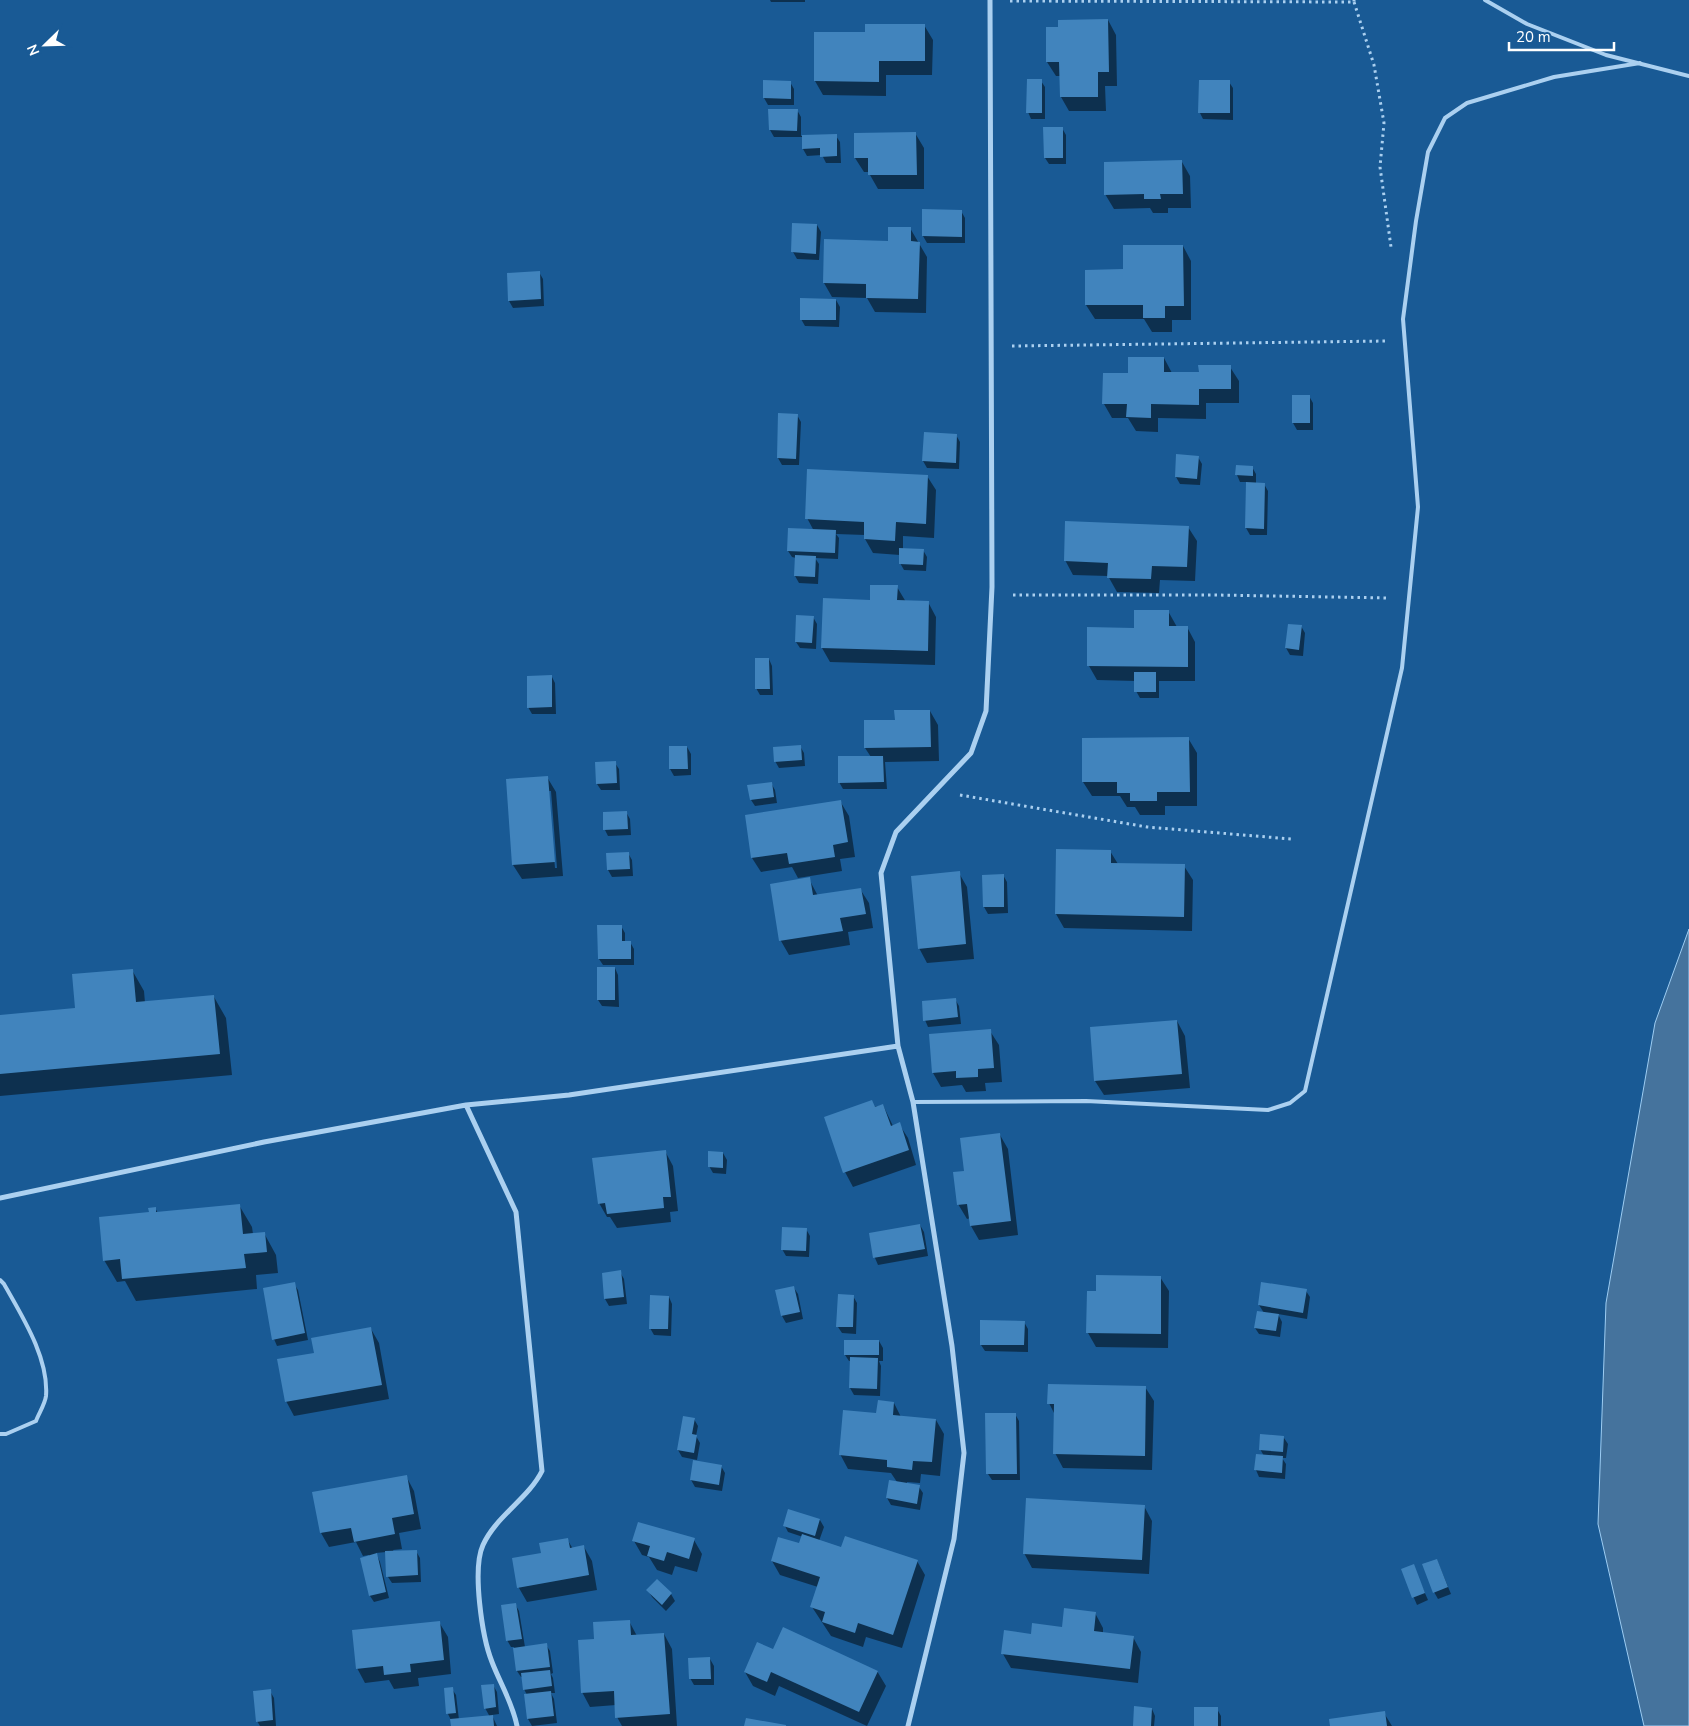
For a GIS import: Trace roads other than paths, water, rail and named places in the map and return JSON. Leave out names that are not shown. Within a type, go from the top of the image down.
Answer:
[{"type":"street","points":[[908,1726],[954,1539],[964,1453],[952,1346],[913,1102],[898,1046],[881,873],[896,832],[971,754],[986,712],[992,596],[990,0]]},
{"type":"street","points":[[0,1198],[264,1142],[466,1105],[570,1095],[898,1046]]},
{"type":"street","points":[[466,1105],[516,1212],[542,1471],[537,1481],[493,1530],[483,1546],[477,1566],[481,1617],[490,1659],[517,1726]]},
{"type":"lane","points":[[1485,0],[1527,24],[1606,55],[1689,76]]},
{"type":"lane","points":[[913,1102],[1086,1100],[1268,1110],[1290,1104],[1305,1091],[1402,668],[1418,507],[1403,319],[1416,222],[1428,152],[1445,118],[1468,103],[1554,77],[1640,63]]},
{"type":"lane","points":[[0,1280],[26,1324],[44,1370],[46,1397],[36,1421],[6,1434],[0,1434]]},
{"type":"water","points":[[1689,929],[1689,1726],[1644,1726],[1598,1524],[1606,1303],[1655,1023]]}]
